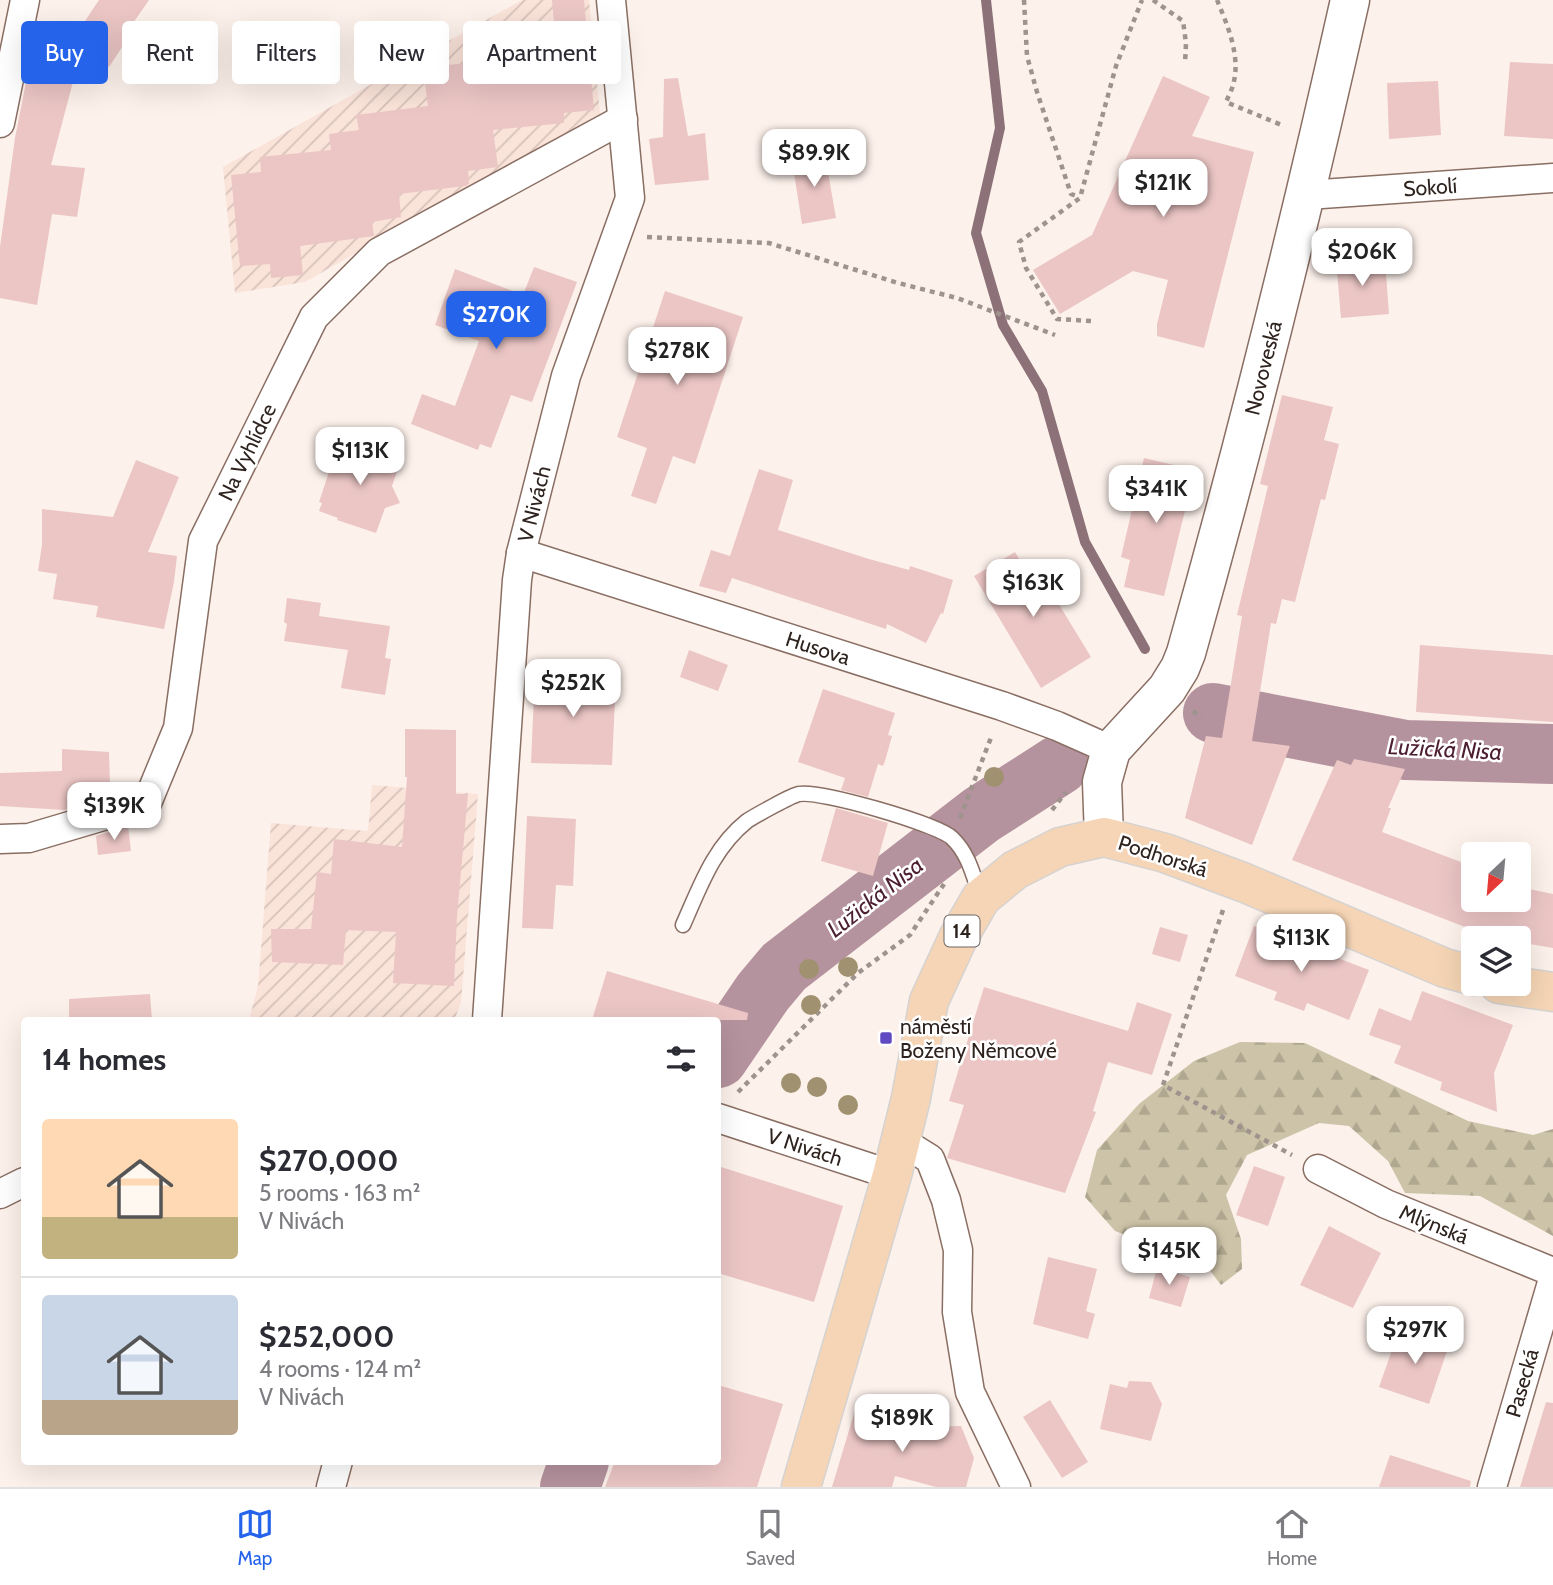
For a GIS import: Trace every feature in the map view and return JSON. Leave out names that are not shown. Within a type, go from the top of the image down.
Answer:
[{"type":"main road","name":"Podhorská","points":[[801,1487],[897,1158],[929,1001],[958,938],[981,898],[1015,870],[1060,847],[1104,837],[1165,853],[1245,883],[1461,972]]},
{"type":"main road","points":[[1531,989],[1553,992]]},
{"type":"street","points":[[0,123],[25,0]]},
{"type":"street","name":"V Nivách","points":[[487,1017],[517,580],[566,376],[630,198],[611,0]]},
{"type":"street","name":"Novoveská","points":[[1111,750],[1167,689],[1186,653],[1233,484],[1307,195],[1350,0]]},
{"type":"street","name":"Na Vyhlídce","points":[[0,839],[29,838],[147,803],[178,728],[203,541],[314,317],[379,251],[623,119]]},
{"type":"street","name":"Sokolí","points":[[1307,195],[1553,178]]},
{"type":"street","name":"Husova","points":[[522,553],[1002,706],[1111,750]]},
{"type":"street","points":[[1104,837],[1102,782],[1111,750]]},
{"type":"street","name":"V Nivách","points":[[724,1109],[897,1158]]},
{"type":"street","points":[[897,1158],[930,1160],[946,1200],[958,1251],[957,1312],[970,1392],[1016,1487]]},
{"type":"street","name":"Mlýnská","points":[[1318,1168],[1386,1204],[1553,1272]]},
{"type":"street","points":[[0,1194],[21,1183]]},
{"type":"street","name":"Pasecká","points":[[1492,1487],[1553,1279]]},
{"type":"street","points":[[331,1487],[337,1465]]},
{"type":"lane","points":[[682,925],[718,850],[748,820],[798,794],[852,801],[945,831],[969,861],[981,898]]},
{"type":"path","points":[[1024,0],[1027,56],[1037,92],[1071,194],[1080,198]]},
{"type":"path","points":[[1091,320],[1057,318],[1026,268],[1019,242],[1080,198],[1116,66],[1142,0]]},
{"type":"path","points":[[1153,0],[1183,21],[1185,64]]},
{"type":"path","points":[[1217,0],[1230,32],[1235,61],[1235,80],[1226,102],[1294,130]]},
{"type":"path","points":[[617,235],[769,243],[957,299],[1055,335]]},
{"type":"path","points":[[959,821],[1002,706]]},
{"type":"path","points":[[1224,906],[1164,1085],[1318,1168]]},
{"type":"path","points":[[724,1109],[858,973],[910,935]]},
{"type":"shaded area","points":[[522,0],[589,0],[591,21],[484,21]]},
{"type":"shaded area","points":[[463,33],[463,84],[597,84],[600,114],[305,282],[235,293],[223,167],[372,84],[449,84],[449,41]]},
{"type":"shaded area","points":[[372,785],[478,794],[461,1003],[455,1017],[250,1017],[258,986],[271,823],[368,831]]},
{"type":"green space","points":[[1240,1042],[1305,1043],[1468,1121],[1533,1135],[1553,1129],[1553,1236],[1480,1196],[1405,1193],[1388,1161],[1349,1126],[1319,1123],[1247,1155],[1226,1195],[1241,1239],[1242,1269],[1221,1285],[1205,1264],[1115,1231],[1085,1197],[1097,1150],[1139,1104],[1194,1061]]},
{"type":"building","points":[[99,0],[149,0],[134,21],[122,21],[122,47],[109,67],[108,21],[85,21]]},
{"type":"building","points":[[552,0],[584,0],[586,21],[554,21]]},
{"type":"building","points":[[1510,62],[1553,64],[1553,139],[1504,136]]},
{"type":"building","points":[[463,63],[463,84],[592,84],[594,110],[564,113],[564,123],[493,130],[498,167],[468,171],[469,184],[465,186],[399,194],[401,217],[372,222],[374,236],[300,246],[303,275],[271,278],[270,264],[240,266],[231,175],[261,172],[260,157],[331,150],[329,134],[359,130],[356,115],[428,106],[425,84],[449,84],[449,65]]},
{"type":"building","points":[[1163,76],[1210,97],[1192,136],[1254,152],[1204,348],[1157,336],[1157,324],[1168,280],[1133,271],[1060,314],[1033,270],[1092,235]]},
{"type":"building","points":[[678,78],[688,136],[705,133],[709,180],[655,185],[649,139],[663,137],[664,79]]},
{"type":"building","points":[[1438,81],[1441,135],[1389,139],[1387,83]]},
{"type":"building","points":[[26,84],[72,84],[51,165],[85,168],[77,217],[52,214],[37,305],[0,298],[0,247],[15,138]]},
{"type":"building","points":[[825,155],[836,218],[802,224],[792,160]]},
{"type":"building","points":[[1362,258],[1362,263],[1385,261],[1389,314],[1341,318],[1336,260]]},
{"type":"building","points":[[534,267],[577,282],[532,402],[511,395],[491,448],[480,444],[478,450],[411,424],[422,394],[455,406],[479,341],[435,325],[455,269],[523,295]]},
{"type":"building","points":[[665,291],[743,317],[695,464],[673,456],[656,504],[631,496],[647,448],[617,437]]},
{"type":"building","points":[[1282,395],[1333,407],[1324,440],[1339,444],[1325,500],[1321,499],[1295,602],[1282,599],[1276,624],[1271,623],[1252,741],[1290,746],[1252,845],[1185,818],[1206,736],[1222,738],[1242,616],[1237,615],[1268,486],[1260,484]]},
{"type":"building","points":[[344,440],[401,460],[392,486],[400,503],[385,508],[376,533],[319,511],[322,503],[319,502],[330,469],[333,470]]},
{"type":"building","points":[[1144,458],[1195,470],[1164,596],[1124,587],[1130,560],[1121,557]]},
{"type":"building","points":[[136,460],[179,477],[148,552],[177,556],[164,629],[96,617],[98,606],[53,599],[57,574],[38,571],[42,545],[42,509],[113,517]]},
{"type":"building","points":[[759,469],[793,480],[778,530],[869,559],[909,570],[910,566],[953,580],[943,614],[941,613],[926,643],[887,624],[886,629],[732,578],[726,593],[699,586],[711,550],[730,556]]},
{"type":"building","points":[[1015,552],[1029,575],[1038,570],[1091,657],[1041,688],[974,576]]},
{"type":"building","points":[[287,598],[321,603],[319,616],[390,626],[385,658],[391,659],[385,695],[341,688],[348,650],[284,641]]},
{"type":"building","points":[[1420,645],[1553,655],[1553,722],[1416,712]]},
{"type":"building","points":[[689,650],[728,665],[718,691],[680,677]]},
{"type":"building","points":[[535,672],[616,678],[612,765],[531,763]]},
{"type":"building","points":[[823,689],[895,713],[888,735],[892,736],[885,761],[883,766],[878,764],[868,797],[841,790],[845,778],[798,762]]},
{"type":"building","points":[[405,729],[456,730],[456,794],[468,794],[454,986],[393,983],[396,932],[346,930],[343,965],[272,962],[271,929],[311,929],[317,872],[331,874],[334,839],[402,847],[407,777]]},
{"type":"building","points":[[62,749],[109,752],[112,796],[64,810],[0,806],[0,773],[62,771]]},
{"type":"building","points":[[1354,759],[1405,769],[1388,808],[1391,808],[1382,832],[1461,862],[1461,912],[1531,912],[1531,889],[1553,894],[1553,948],[1531,944],[1531,926],[1463,926],[1292,860],[1337,760],[1351,765]]},
{"type":"building","points":[[836,808],[888,823],[873,876],[821,861]]},
{"type":"building","points":[[527,816],[576,819],[573,886],[556,885],[553,929],[522,928]]},
{"type":"building","points":[[128,826],[131,851],[98,855],[96,836]]},
{"type":"building","points":[[1254,926],[1369,970],[1349,1020],[1307,1003],[1304,1011],[1274,1000],[1277,992],[1235,976]]},
{"type":"building","points":[[1160,927],[1188,935],[1180,962],[1152,954]]},
{"type":"building","points":[[607,971],[748,1013],[747,1020],[721,1020],[721,1017],[593,1017]]},
{"type":"building","points":[[984,987],[1128,1031],[1137,1002],[1172,1014],[1152,1075],[1108,1062],[1093,1111],[1096,1112],[1065,1193],[947,1158],[964,1105],[949,1101]]},
{"type":"building","points":[[1422,991],[1513,1025],[1494,1073],[1497,1112],[1440,1090],[1442,1082],[1394,1063],[1401,1046],[1369,1035],[1379,1008],[1411,1021]]},
{"type":"building","points":[[150,994],[152,1017],[69,1017],[69,999]]},
{"type":"building","points":[[1254,1166],[1285,1177],[1268,1226],[1236,1215]]},
{"type":"building","points":[[721,1167],[843,1206],[814,1302],[721,1274]]},
{"type":"building","points":[[1329,1226],[1381,1253],[1353,1308],[1300,1285]]},
{"type":"building","points":[[1048,1257],[1097,1269],[1086,1311],[1095,1314],[1088,1339],[1033,1324]]},
{"type":"building","points":[[1157,1268],[1190,1277],[1181,1307],[1149,1298]]},
{"type":"building","points":[[1399,1330],[1422,1338],[1424,1333],[1450,1342],[1429,1404],[1379,1387]]},
{"type":"building","points":[[1129,1381],[1151,1382],[1162,1404],[1151,1441],[1100,1429],[1110,1384],[1127,1388]]},
{"type":"building","points":[[721,1386],[783,1404],[757,1487],[605,1487],[613,1465],[721,1465]]},
{"type":"building","points":[[1050,1400],[1088,1462],[1062,1478],[1023,1417]]},
{"type":"building","points":[[1546,1402],[1553,1403],[1553,1487],[1520,1487]]},
{"type":"building","points":[[856,1407],[921,1427],[961,1426],[974,1458],[966,1487],[936,1487],[895,1476],[892,1487],[832,1487]]},
{"type":"building","points":[[1390,1455],[1471,1481],[1470,1487],[1379,1487]]},
{"type":"waterway","points":[[986,0],[1000,128],[976,233],[1003,325],[1042,391],[1085,542],[1145,649]]},
{"type":"waterway","name":"Lužická Nisa","points":[[1213,713],[1405,750],[1553,754]]},
{"type":"waterway","name":"Lužická Nisa","points":[[721,1054],[763,992],[784,967],[981,815],[1059,765]]},
{"type":"waterway","name":"Lužická Nisa","points":[[570,1487],[578,1465]]},
{"type":"place","name":"náměstí Boženy Němcové","points":[[886,1038]]}]
